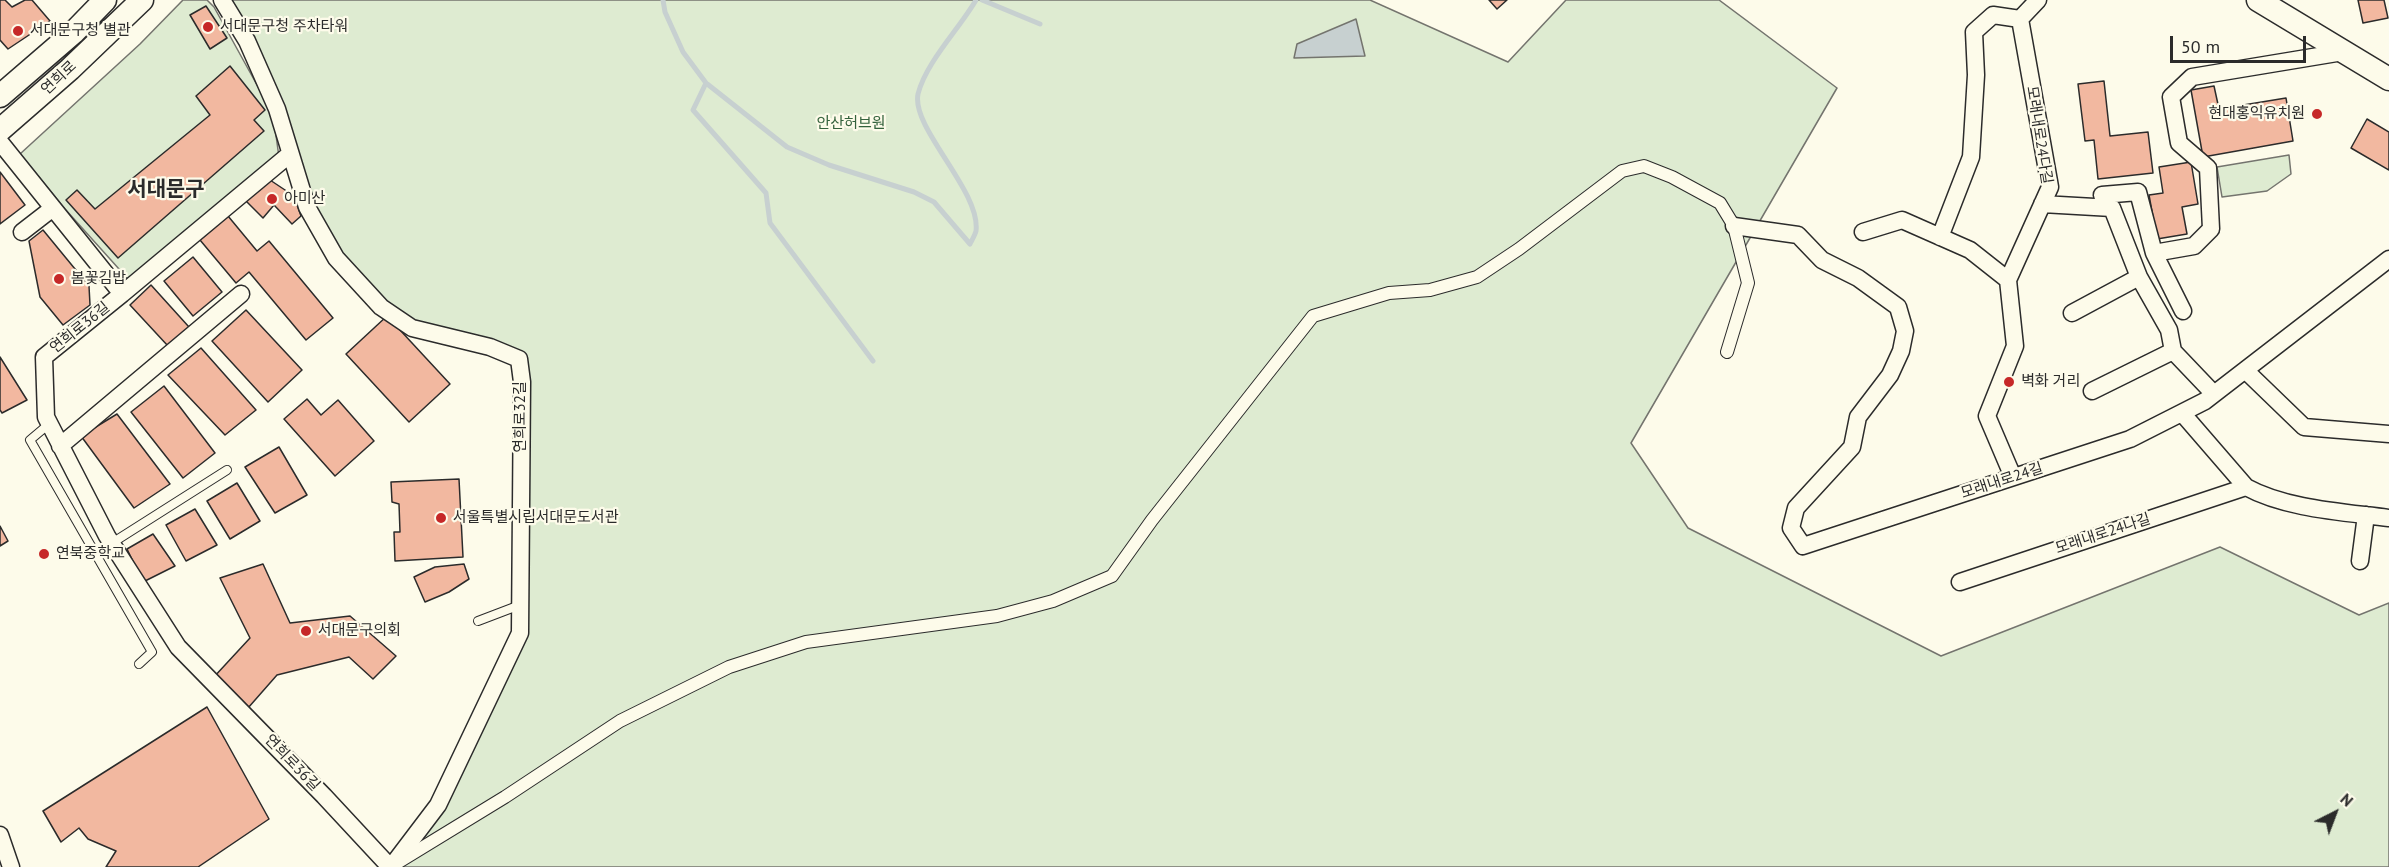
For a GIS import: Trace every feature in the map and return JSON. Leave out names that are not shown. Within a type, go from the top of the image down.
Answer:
[{"type":"main road","name":"연희로","points":[[0,96],[73,33],[105,0]]},
{"type":"main road","name":"연희로","points":[[0,130],[70,69],[142,0]]},
{"type":"main road","points":[[2258,0],[2389,79]]},
{"type":"street","name":"연희로32길","points":[[222,0],[247,40],[277,110],[307,207],[318,230],[336,258],[381,307],[412,328],[490,347],[519,359],[522,382],[520,633],[438,805],[391,867]]},
{"type":"street","points":[[1940,237],[1971,157],[1976,75],[1974,32],[1993,15],[2020,19],[2038,0]]},
{"type":"street","name":"모래내로24다길","points":[[2008,280],[2050,187],[2020,19]]},
{"type":"street","points":[[2154,253],[2194,246],[2211,229],[2208,168],[2179,143],[2171,97],[2192,76],[2343,52]]},
{"type":"street","name":"연희로36길","points":[[0,142],[122,294],[44,357],[46,417],[112,543],[178,647],[391,867]]},
{"type":"street","points":[[122,294],[290,154]]},
{"type":"street","points":[[391,867],[505,797],[620,721],[729,667],[806,642],[997,616],[1053,601],[1112,576],[1152,520],[1312,316],[1389,292],[1430,290],[1476,277],[1519,249],[1622,171],[1644,166],[1672,177],[1720,203],[1734,226],[1748,283],[1728,352]]},
{"type":"street","points":[[2102,195],[2138,192],[2154,253],[2183,311]]},
{"type":"street","points":[[2042,204],[2112,208],[2139,277],[2169,330],[2174,351],[2214,394]]},
{"type":"street","points":[[22,232],[53,208]]},
{"type":"street","points":[[1863,232],[1902,220],[1970,250],[2008,280],[2015,346],[1987,416],[2013,477]]},
{"type":"street","name":"모래내로24길","points":[[1734,226],[1798,235],[1822,260],[1858,278],[1898,307],[1905,330],[1901,351],[1890,375],[1858,417],[1852,447],[1796,508],[1791,528],[1803,546],[2130,439],[2205,401],[2389,259]]},
{"type":"street","points":[[2072,313],[2139,277]]},
{"type":"street","points":[[60,446],[242,294]]},
{"type":"street","points":[[2092,391],[2174,351]]},
{"type":"street","points":[[2245,370],[2304,427],[2389,434]]},
{"type":"street","points":[[2181,413],[2246,487],[2259,494],[2316,508],[2389,518]]},
{"type":"street","name":"모래내로24나길","points":[[1960,582],[2246,487]]},
{"type":"street","points":[[2360,561],[2366,515]]},
{"type":"street","points":[[0,835],[11,867]]},
{"type":"lane","points":[[50,424],[30,440],[152,652],[139,664]]},
{"type":"lane","points":[[112,543],[227,470]]},
{"type":"lane","points":[[478,621],[520,605]]},
{"type":"green space","points":[[183,0],[207,0],[214,7],[273,114],[279,157],[128,279],[65,209],[20,154],[140,44]]},
{"type":"green space","name":"안산허브원","points":[[222,0],[1370,0],[1508,62],[1566,0],[1719,0],[1837,88],[1631,443],[1688,528],[1941,656],[2220,547],[2359,615],[2389,603],[2389,867],[391,867],[438,805],[520,633],[519,359],[412,328],[336,258],[277,112]]},
{"type":"green space","points":[[2289,155],[2291,174],[2267,191],[2222,197],[2217,167]]},
{"type":"shaded area","points":[[1356,19],[1365,56],[1294,58],[1297,44]]},
{"type":"building","name":"서대문구청 별관","points":[[0,0],[5,0],[12,7],[25,0],[32,0],[50,21],[8,49],[0,40]]},
{"type":"building","points":[[1489,0],[1507,0],[1497,9]]},
{"type":"building","points":[[2358,0],[2384,0],[2388,18],[2363,23]]},
{"type":"building","name":"서대문구청 주차타워","points":[[206,6],[227,38],[210,49],[190,15]]},
{"type":"building","points":[[230,66],[265,110],[254,120],[264,131],[118,258],[66,200],[77,190],[95,209],[210,115],[196,96]]},
{"type":"building","points":[[2104,81],[2110,136],[2148,132],[2153,173],[2098,179],[2094,140],[2085,141],[2078,84]]},
{"type":"building","points":[[2214,86],[2219,109],[2286,98],[2293,141],[2203,157],[2191,90]]},
{"type":"building","points":[[2367,119],[2389,132],[2389,170],[2351,148]]},
{"type":"building","points":[[2191,162],[2198,204],[2182,207],[2187,234],[2157,239],[2149,195],[2163,193],[2159,167]]},
{"type":"building","points":[[0,172],[25,205],[0,224]]},
{"type":"building","points":[[267,178],[294,196],[301,216],[292,224],[274,205],[263,218],[243,198]]},
{"type":"building","points":[[228,216],[257,251],[269,241],[333,318],[306,340],[249,272],[236,283],[200,240]]},
{"type":"building","points":[[43,230],[89,286],[90,305],[63,325],[40,297],[29,241]]},
{"type":"building","points":[[193,257],[222,292],[193,316],[164,281]]},
{"type":"building","points":[[151,285],[189,327],[168,346],[130,305]]},
{"type":"building","points":[[246,310],[302,370],[268,402],[212,341]]},
{"type":"building","points":[[387,316],[450,384],[409,422],[346,354]]},
{"type":"building","points":[[201,348],[256,410],[225,435],[168,375]]},
{"type":"building","points":[[0,357],[27,400],[2,413],[0,410]]},
{"type":"building","points":[[164,386],[215,453],[183,478],[131,412]]},
{"type":"building","points":[[307,399],[321,415],[338,400],[374,441],[335,476],[284,419]]},
{"type":"building","points":[[117,414],[170,484],[134,508],[81,436]]},
{"type":"building","points":[[279,447],[307,495],[275,513],[245,467]]},
{"type":"building","points":[[459,479],[463,557],[395,561],[394,532],[400,532],[399,504],[392,502],[391,482]]},
{"type":"building","points":[[237,483],[260,521],[230,539],[207,501]]},
{"type":"building","points":[[195,509],[217,545],[186,561],[166,525]]},
{"type":"building","points":[[0,526],[8,541],[0,546]]},
{"type":"building","points":[[153,534],[175,566],[143,582],[127,549]]},
{"type":"building","name":"서대문구의회","points":[[263,564],[290,623],[350,616],[396,656],[373,679],[349,657],[277,675],[248,708],[213,678],[250,638],[220,578]]},
{"type":"building","points":[[464,564],[469,579],[449,592],[425,602],[414,577],[435,567]]},
{"type":"building","points":[[207,707],[269,819],[198,867],[106,867],[116,851],[88,839],[79,828],[61,842],[43,811]]},
{"type":"waterway","points":[[663,0],[665,12],[683,52],[706,83],[787,147],[829,165],[914,192],[934,202],[970,244],[976,231],[975,215],[958,179],[925,124],[919,108],[918,94],[928,70],[976,0]]},
{"type":"waterway","points":[[982,0],[1040,24]]},
{"type":"waterway","points":[[706,83],[693,110],[766,193],[770,223],[873,361]]},
{"type":"place","name":"서대문구청 주차타워","points":[[208,27]]},
{"type":"place","name":"서대문구청 별관","points":[[18,31]]},
{"type":"place","name":"현대홍익유치원","points":[[2317,114]]},
{"type":"place","name":"아미산","points":[[272,199]]},
{"type":"place","name":"봄꽃김밥","points":[[59,279]]},
{"type":"place","name":"벽화 거리","points":[[2009,382]]},
{"type":"place","name":"서울특별시립서대문도서관","points":[[441,518]]},
{"type":"place","name":"연북중학교","points":[[44,554]]},
{"type":"place","name":"서대문구의회","points":[[306,631]]},
{"type":"district","name":"서대문구","points":[[166,190]]}]
